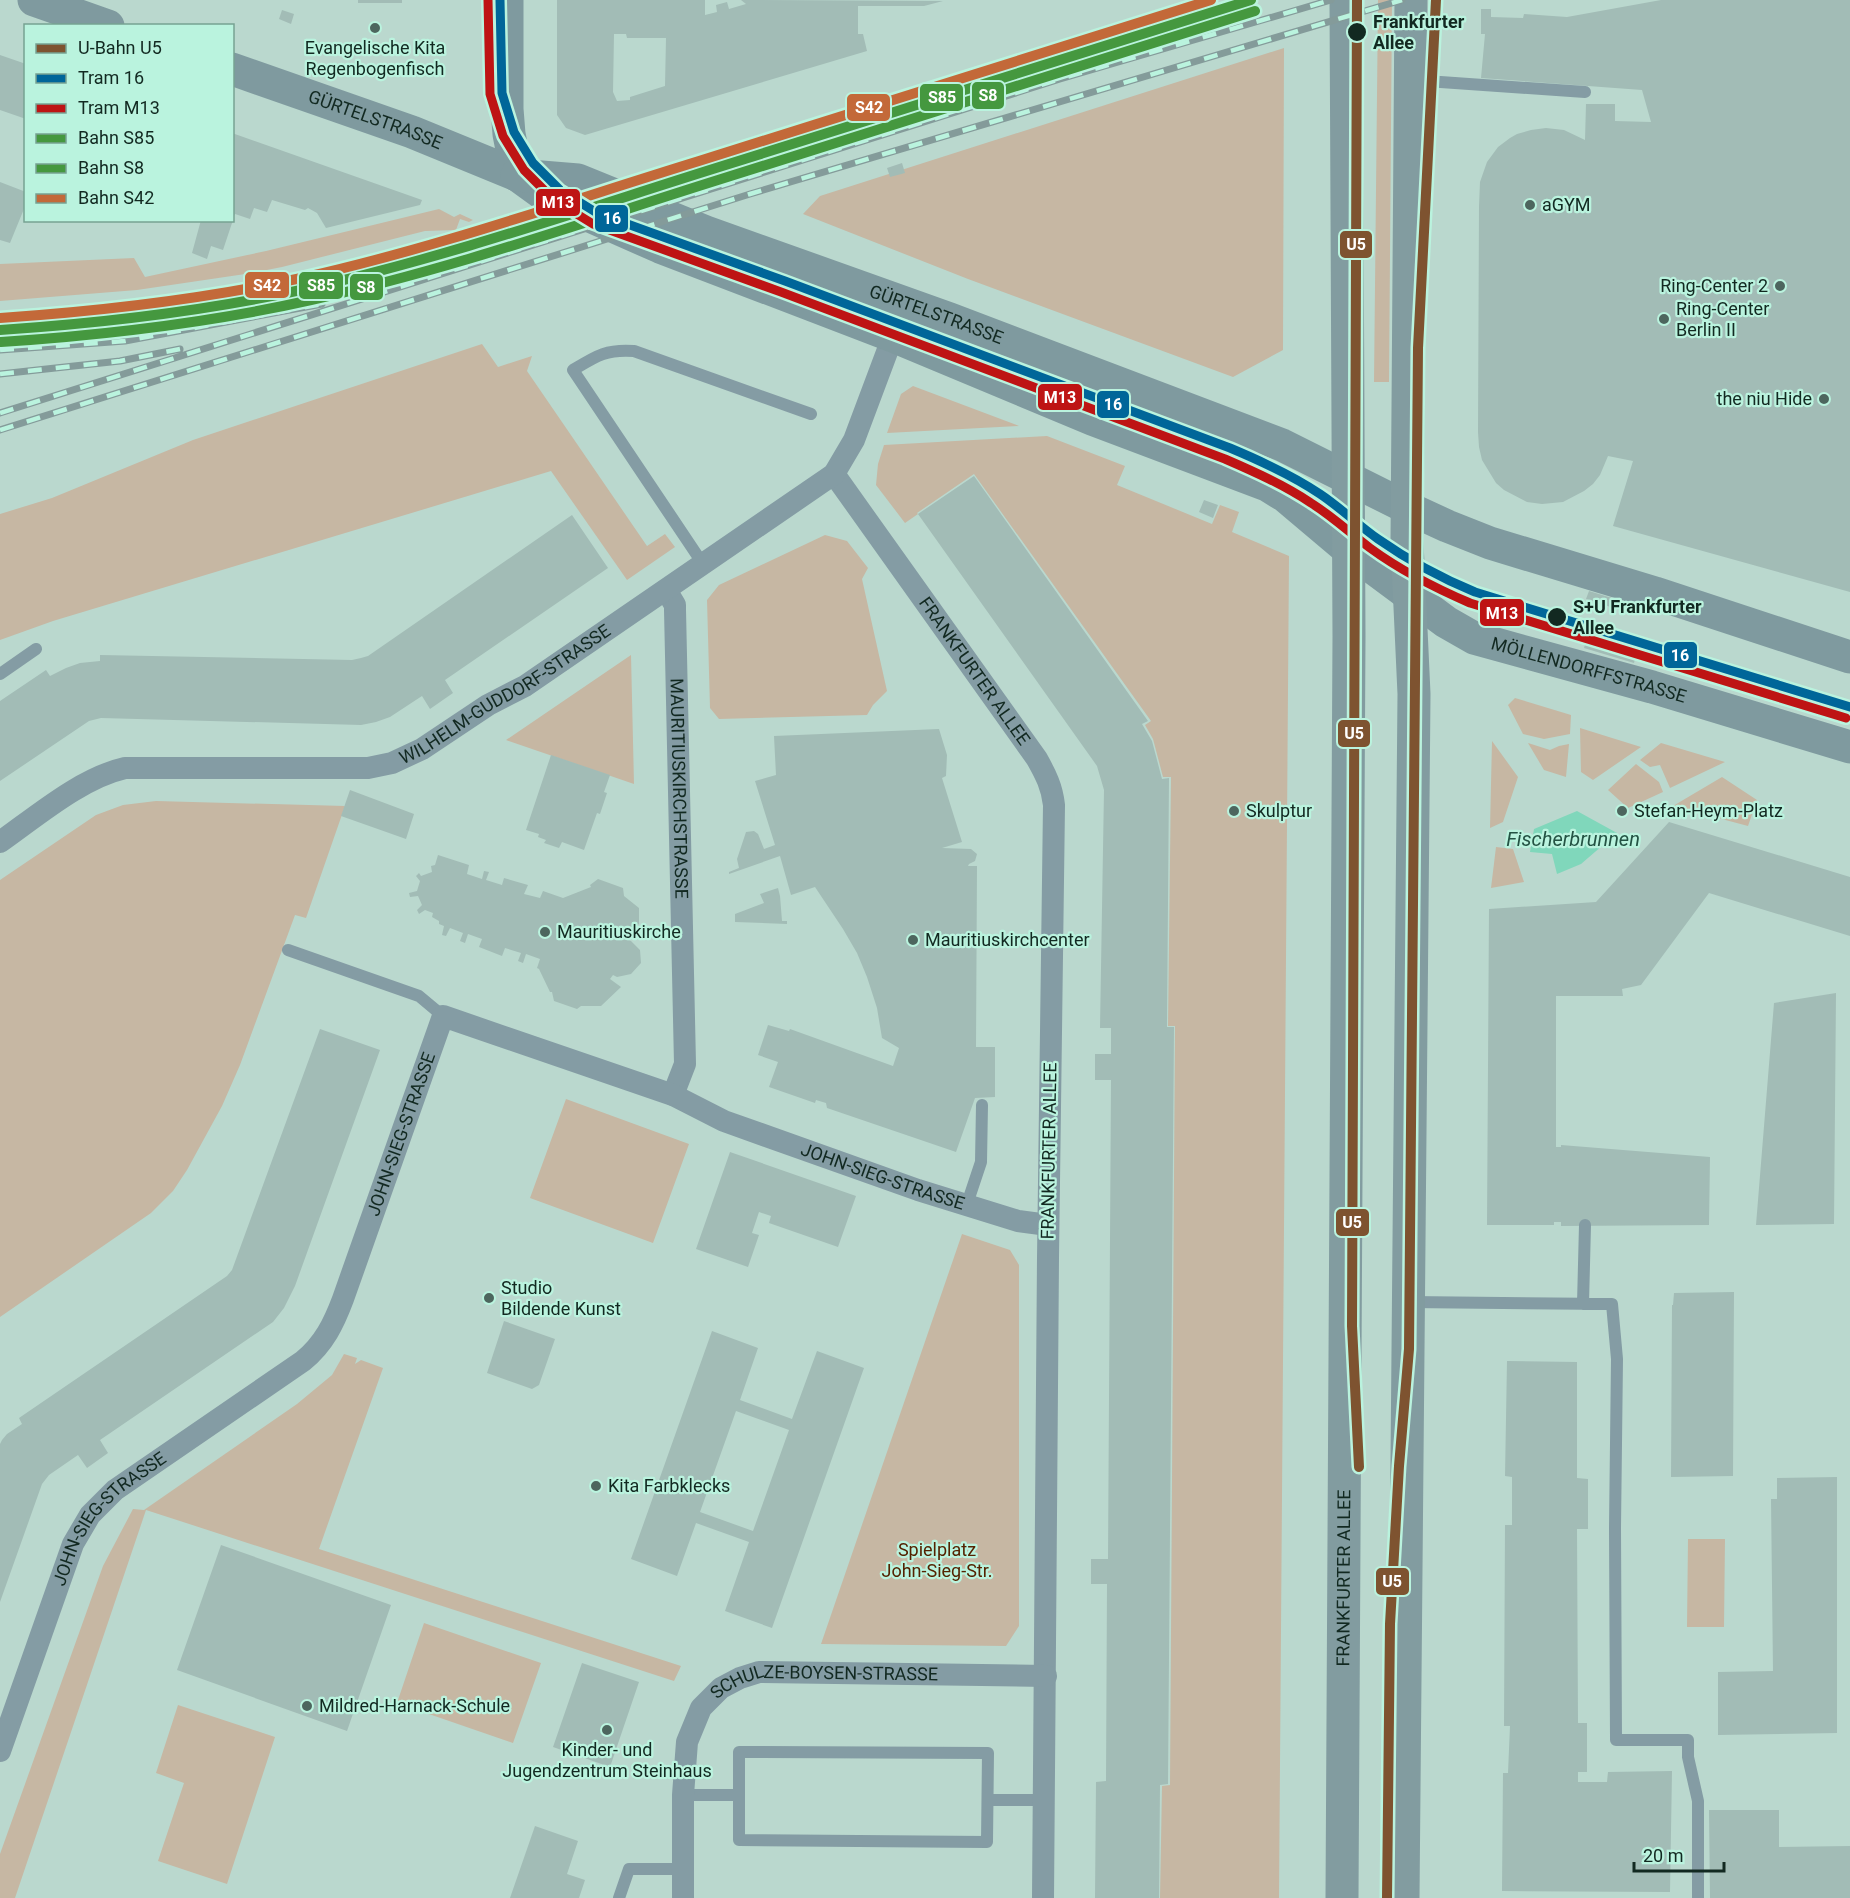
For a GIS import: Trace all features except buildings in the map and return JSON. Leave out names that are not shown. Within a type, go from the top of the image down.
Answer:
[{"type":"main road","points":[[507,0],[507,109],[517,175]]},
{"type":"main road","name":"FRANKFURTER ALLEE","points":[[1343,1895],[1349,550],[1346,0]]},
{"type":"main road","points":[[1403,1898],[1414,706],[1408,508],[1411,0]]},
{"type":"main road","points":[[42,1],[103,24]]},
{"type":"main road","name":"GÜRTELSTRASSE","points":[[234,70],[412,132],[517,175],[549,198],[660,248],[893,336],[1092,419],[1267,485],[1304,510],[1349,550]]},
{"type":"main road","name":"GÜRTELSTRASSE","points":[[517,175],[578,180],[706,232],[950,319],[1254,434],[1282,445],[1348,478]]},
{"type":"main road","points":[[1348,478],[1447,526],[1490,543],[1655,593],[1850,657]]},
{"type":"main road","name":"MÖLLENDORFFSTRASSE","points":[[1349,550],[1446,622],[1474,638],[1652,687],[1850,747]]},
{"type":"street","name":"WILHELM-GUDDORF-STRASSE","points":[[0,842],[67,796],[112,771],[125,768],[368,768],[392,763],[422,749],[488,705],[525,686],[834,474],[854,440],[893,336]]},
{"type":"street","name":"FRANKFURTER ALLEE","points":[[834,474],[1037,759],[1052,790],[1054,806],[1043,1898]]},
{"type":"street","name":"MAURITIUSKIRCHSTRASSE","points":[[666,590],[675,605],[686,1064],[672,1095]]},
{"type":"street","name":"JOHN-SIEG-STRASSE","points":[[0,1751],[73,1544],[90,1515],[115,1490],[303,1361],[326,1337],[343,1299],[443,1016],[672,1095],[724,1121],[918,1190],[1018,1221],[1048,1225]]},
{"type":"street","name":"SCHULZE-BOYSEN-STRASSE","points":[[683,1898],[683,1795],[687,1742],[701,1708],[721,1688],[740,1678],[759,1672],[1046,1676]]},
{"type":"lane","points":[[1410,80],[1585,92]]},
{"type":"lane","points":[[703,564],[573,370],[595,357],[615,350],[634,351],[811,414]]},
{"type":"lane","points":[[0,674],[36,649]]},
{"type":"lane","points":[[288,950],[419,996],[443,1016]]},
{"type":"lane","points":[[967,1204],[981,1162],[982,1104]]},
{"type":"lane","points":[[1583,1304],[1585,1226]]},
{"type":"lane","points":[[1408,1302],[1612,1304],[1617,1359],[1616,1740],[1688,1740],[1688,1757],[1698,1801],[1698,1898]]},
{"type":"lane","points":[[739,1752],[988,1753],[987,1842],[739,1840],[739,1796],[739,1752]]},
{"type":"lane","points":[[683,1795],[739,1796]]},
{"type":"lane","points":[[988,1800],[1044,1800]]},
{"type":"lane","points":[[619,1898],[629,1869],[683,1869]]},
{"type":"green space","points":[[1378,0],[1392,0],[1389,382],[1374,382]]},
{"type":"green space","points":[[1284,48],[1283,350],[1233,377],[968,279],[803,214],[820,196]]},
{"type":"green space","points":[[439,209],[454,217],[460,214],[473,220],[469,222],[460,219],[456,230],[425,231],[252,273],[137,290],[0,301],[0,264],[134,258],[145,277],[266,251]]},
{"type":"green space","points":[[482,344],[498,367],[532,356],[527,371],[647,546],[665,534],[675,547],[627,580],[551,471],[53,621],[0,640],[0,514],[52,498],[193,440]]},
{"type":"green space","points":[[913,386],[1019,426],[887,433],[901,394]]},
{"type":"green space","points":[[1047,436],[1125,466],[1117,485],[1212,524],[1220,505],[1239,512],[1232,532],[1289,556],[1279,1898],[1160,1898],[1162,1786],[1170,1785],[1175,1026],[1168,1026],[1171,777],[1163,777],[1153,739],[1145,725],[1151,721],[974,474],[905,523],[876,485],[878,464],[884,445]]},
{"type":"green space","points":[[825,535],[847,541],[868,568],[862,579],[887,691],[867,715],[719,719],[710,708],[707,600],[719,585]]},
{"type":"green space","points":[[631,655],[634,784],[506,740]]},
{"type":"green space","points":[[1515,698],[1571,715],[1570,734],[1544,739],[1523,734],[1508,705]]},
{"type":"green space","points":[[1580,728],[1641,747],[1593,780],[1581,772]]},
{"type":"green space","points":[[1492,741],[1518,777],[1503,822],[1490,828]]},
{"type":"green space","points":[[1528,743],[1550,750],[1569,744],[1566,777],[1544,770]]},
{"type":"green space","points":[[1661,743],[1725,762],[1670,788],[1660,765],[1650,767],[1640,760]]},
{"type":"green space","points":[[1636,764],[1659,782],[1663,792],[1628,808],[1608,790]]},
{"type":"green space","points":[[1722,777],[1757,800],[1748,826],[1673,806]]},
{"type":"green space","points":[[156,801],[345,806],[306,918],[295,915],[240,1065],[222,1106],[173,1191],[151,1213],[0,1317],[0,880],[96,815],[123,805]]},
{"type":"green space","points":[[1496,847],[1513,849],[1524,882],[1491,888]]},
{"type":"green space","points":[[566,1099],[689,1144],[653,1243],[530,1198]]},
{"type":"green space","name":"Spielplatz John-Sieg-Str.","points":[[962,1234],[1010,1250],[1019,1265],[1019,1626],[1006,1646],[821,1644]]},
{"type":"green space","points":[[344,1354],[357,1358],[355,1364],[361,1360],[383,1368],[319,1549],[681,1666],[674,1681],[146,1510],[15,1898],[0,1898],[0,1854],[103,1566],[133,1509],[144,1510],[297,1404],[332,1375]]},
{"type":"green space","points":[[1688,1539],[1725,1539],[1724,1627],[1687,1627]]},
{"type":"green space","points":[[424,1623],[541,1663],[513,1743],[397,1703]]},
{"type":"green space","points":[[178,1705],[275,1737],[227,1884],[158,1861],[184,1783],[156,1773]]},
{"type":"water","name":"Fischerbrunnen","points":[[1577,811],[1617,833],[1581,864],[1557,874],[1552,854],[1530,852],[1534,829]]},
{"type":"railway","points":[[0,413],[1060,79],[1331,0]]},
{"type":"railway","points":[[0,430],[750,194],[1402,0]]},
{"type":"railway","points":[[0,350],[125,341],[322,304]]},
{"type":"railway","points":[[0,374],[120,361],[180,349]]},
{"type":"metro line","name":"U5","points":[[1357,0],[1352,1326],[1359,1467]]},
{"type":"metro line","name":"U5","points":[[1387,1898],[1390,1624],[1399,1466],[1409,1349],[1418,348],[1436,0]]},
{"type":"tram line","name":"M13","points":[[488,0],[490,94],[503,136],[524,170],[554,200],[593,224],[1225,459],[1290,490],[1326,513],[1393,564],[1470,603],[1846,718]]},
{"type":"tram line","name":"16","points":[[500,0],[502,93],[514,132],[533,163],[560,190],[597,213],[785,281],[1242,453],[1309,487],[1378,539],[1413,561],[1475,592],[1850,707]]},
{"type":"rail line","name":"S42","points":[[0,318],[116,308],[192,298],[268,285],[356,265],[504,223],[1211,0]]},
{"type":"rail line","name":"S85","points":[[0,330],[78,324],[195,310],[361,276],[514,232],[1251,0]]},
{"type":"rail line","name":"S8","points":[[1,342],[79,336],[196,322],[363,288],[516,244],[1255,11]]},
{"type":"place","name":"Evangelische Kita Regenbogenfisch","points":[[375,28]]},
{"type":"place","name":"Frankfurter Allee","points":[[1357,32]]},
{"type":"place","name":"aGYM","points":[[1530,205]]},
{"type":"place","name":"Ring-Center 2","points":[[1780,286]]},
{"type":"place","name":"Ring-Center Berlin II","points":[[1664,319]]},
{"type":"place","name":"the niu Hide","points":[[1824,399]]},
{"type":"place","name":"S+U Frankfurter Allee","points":[[1557,617]]},
{"type":"place","name":"Skulptur","points":[[1234,811]]},
{"type":"place","name":"Stefan-Heym-Platz","points":[[1622,811]]},
{"type":"place","name":"Mauritiuskirche","points":[[545,932]]},
{"type":"place","name":"Mauritiuskirchcenter","points":[[913,940]]},
{"type":"place","name":"Studio Bildende Kunst","points":[[489,1298]]},
{"type":"place","name":"Kita Farbklecks","points":[[596,1486]]},
{"type":"place","name":"Mildred-Harnack-Schule","points":[[307,1706]]},
{"type":"place","name":"Kinder- und Jugendzentrum Steinhaus","points":[[607,1730]]}]
